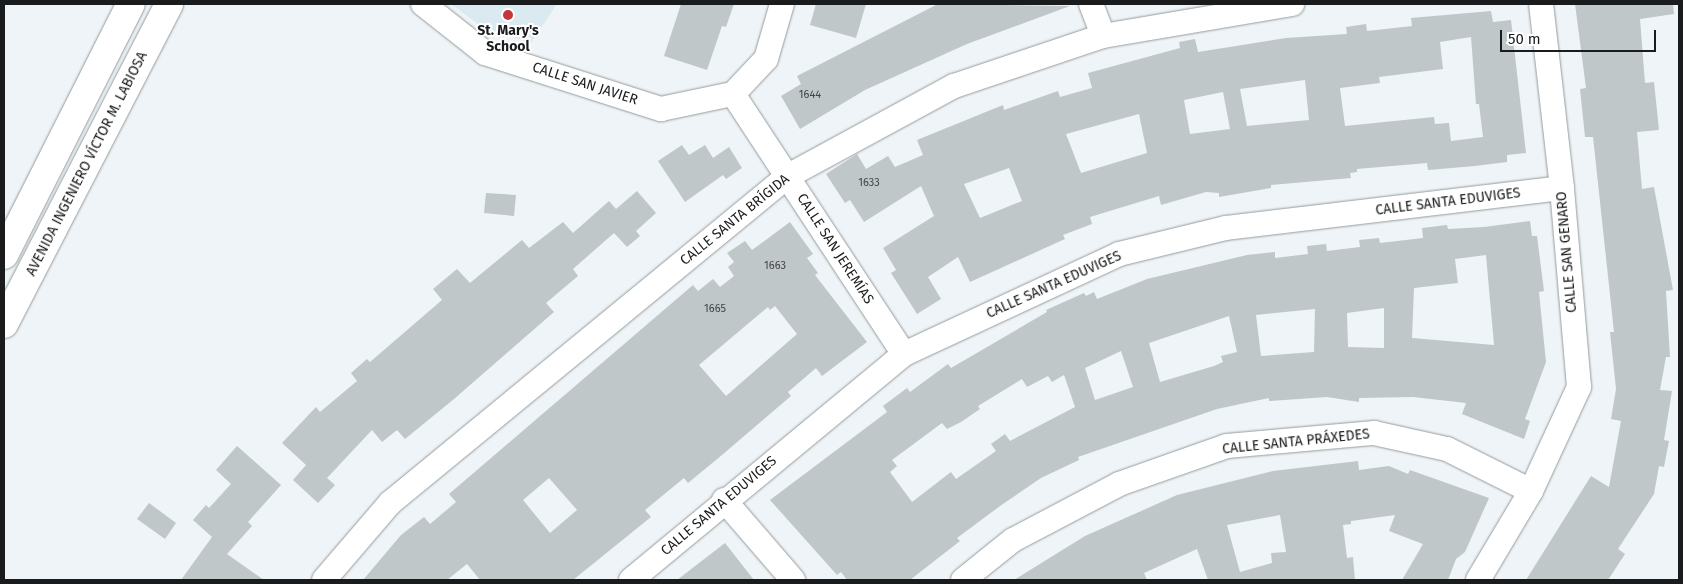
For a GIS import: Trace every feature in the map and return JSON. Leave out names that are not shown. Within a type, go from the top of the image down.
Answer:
[{"type":"main road","points":[[4,255],[131,4]]},
{"type":"main road","name":"AVENIDA INGENIERO VÍCTOR M. LABIOSA","points":[[4,324],[169,4]]},
{"type":"street","name":"CALLE SAN JAVIER","points":[[423,4],[484,53],[661,109],[733,94]]},
{"type":"street","points":[[733,94],[766,59],[782,4]]},
{"type":"street","points":[[1091,4],[1103,36]]},
{"type":"street","name":"CALLE SANTA BRÍGIDA","points":[[324,580],[390,503],[788,176],[954,86],[1103,36],[1292,4]]},
{"type":"street","name":"CALLE SAN GENARO","points":[[1478,580],[1531,492],[1579,387],[1562,188],[1541,4]]},
{"type":"street","name":"CALLE SAN JEREMÍAS","points":[[733,94],[904,354]]},
{"type":"street","name":"CALLE SANTA EDUVIGES","points":[[631,580],[724,500],[904,354],[1120,254],[1226,228],[1562,188]]},
{"type":"street","name":"CALLE SANTA PRÁXEDES","points":[[964,580],[1013,540],[1119,484],[1227,446],[1374,433],[1447,449],[1531,492]]},
{"type":"street","points":[[724,500],[793,580]]},
{"type":"shaded area","name":"St. Mary's School","points":[[451,4],[557,4],[531,43],[482,27]]},
{"type":"building","points":[[681,4],[734,4],[726,27],[722,26],[707,70],[664,56]]},
{"type":"building","points":[[816,4],[866,4],[856,38],[810,25]]},
{"type":"building","points":[[938,4],[1070,6],[967,44],[865,90],[800,129],[781,96],[801,84],[797,76]]},
{"type":"building","points":[[1575,4],[1673,4],[1674,14],[1640,19],[1645,83],[1654,82],[1659,130],[1637,132],[1642,189],[1654,187],[1673,290],[1666,291],[1670,357],[1666,357],[1660,390],[1672,391],[1664,440],[1669,441],[1664,467],[1659,466],[1654,494],[1618,549],[1625,554],[1608,580],[1526,580],[1591,476],[1609,487],[1621,421],[1611,419],[1616,389],[1610,332],[1614,332],[1593,137],[1585,137],[1580,89],[1586,88]]},
{"type":"building","points":[[1491,11],[1493,22],[1511,20],[1526,153],[1507,155],[1507,162],[1475,166],[1428,170],[1427,163],[1357,169],[1357,172],[1350,173],[1351,178],[1271,185],[1271,188],[1219,197],[1219,193],[1206,192],[1161,205],[1159,196],[1090,217],[1092,224],[1063,235],[1065,239],[970,282],[958,257],[928,277],[941,299],[917,314],[891,273],[896,270],[883,248],[934,216],[921,186],[864,222],[850,200],[845,203],[826,174],[857,154],[866,169],[888,156],[895,167],[923,155],[917,140],[1003,105],[1004,110],[1058,91],[1060,97],[1092,88],[1088,73],[1180,48],[1179,42],[1195,39],[1198,52],[1286,38],[1347,34],[1346,27],[1366,24],[1367,31],[1412,26],[1411,18]],"holes":[[[1471,37],[1476,104],[1479,104],[1483,137],[1451,141],[1449,123],[1435,124],[1434,117],[1345,126],[1340,88],[1380,83],[1379,77],[1443,69],[1440,42]],[[1305,80],[1309,120],[1247,126],[1240,89]],[[1223,92],[1230,129],[1190,134],[1184,100]],[[1139,114],[1147,153],[1081,173],[1066,134]],[[1009,168],[1022,201],[980,218],[964,184]]]},
{"type":"building","points":[[682,145],[689,155],[705,145],[713,158],[729,147],[742,168],[726,179],[723,175],[685,202],[658,161]]},
{"type":"building","points":[[637,191],[656,213],[636,231],[640,236],[627,247],[614,233],[573,269],[578,276],[546,303],[554,312],[454,399],[405,439],[397,430],[382,442],[372,430],[327,478],[335,485],[318,503],[293,480],[306,465],[282,443],[316,407],[320,412],[357,381],[351,373],[367,359],[370,362],[442,300],[433,289],[457,269],[470,283],[522,240],[529,248],[563,222],[573,233],[609,201],[616,209]]},
{"type":"building","points":[[486,193],[516,195],[514,216],[484,213]]},
{"type":"building","points":[[1530,221],[1532,236],[1537,236],[1544,291],[1539,292],[1546,362],[1525,419],[1530,421],[1524,439],[1462,414],[1466,403],[1413,397],[1359,398],[1359,402],[1327,397],[1269,401],[1269,398],[1217,409],[1078,457],[1079,460],[1041,478],[1000,506],[957,538],[960,541],[910,580],[847,580],[841,572],[837,575],[770,500],[887,412],[883,406],[907,388],[910,392],[948,364],[951,368],[1047,312],[1046,310],[1084,293],[1086,296],[1094,292],[1097,299],[1147,279],[1247,255],[1275,252],[1275,258],[1308,254],[1307,246],[1326,244],[1327,251],[1360,247],[1359,240],[1379,238],[1380,243],[1423,238],[1422,228],[1447,225],[1448,229],[1484,227]],"holes":[[[1486,255],[1494,345],[1412,338],[1414,288],[1458,283],[1455,259]],[[1384,308],[1384,348],[1348,347],[1347,313]],[[1315,309],[1314,352],[1261,356],[1256,315]],[[1229,316],[1237,352],[1221,356],[1223,362],[1214,366],[1160,382],[1149,343]],[[1121,351],[1133,387],[1095,400],[1085,368]],[[1064,375],[1075,407],[1010,441],[1005,434],[991,444],[996,451],[956,479],[951,472],[912,502],[890,472],[897,466],[892,460],[942,423],[947,429],[961,422],[980,409],[978,406],[1022,379],[1027,387],[1048,376],[1052,382]]]},
{"type":"building","points":[[790,222],[813,254],[807,258],[818,273],[815,275],[867,342],[822,376],[816,368],[788,392],[791,396],[722,455],[688,483],[684,478],[645,510],[651,517],[573,580],[480,580],[467,564],[447,580],[363,580],[401,535],[424,517],[430,524],[456,502],[449,494],[693,285],[698,291],[713,279],[720,287],[734,276],[728,267],[734,262],[727,253],[745,241],[752,250]],"holes":[[[775,306],[797,334],[726,396],[699,365],[768,307],[770,310]],[[549,478],[577,510],[550,533],[523,500]]]},
{"type":"building","points":[[237,446],[281,485],[248,522],[252,526],[227,554],[264,580],[181,580],[212,537],[193,520],[206,505],[209,508],[231,484],[216,470]]},
{"type":"building","points":[[1358,461],[1359,470],[1389,466],[1408,474],[1410,470],[1489,498],[1465,552],[1456,559],[1448,580],[1402,580],[1423,544],[1389,531],[1395,515],[1351,521],[1351,524],[1343,525],[1347,558],[1353,557],[1355,580],[1208,580],[1197,549],[1144,573],[1147,580],[1014,580],[1085,536],[1177,495],[1273,471]],"holes":[[[1280,515],[1286,552],[1271,553],[1272,563],[1240,572],[1227,525]]]},
{"type":"building","points":[[149,503],[176,523],[165,539],[137,519]]},
{"type":"building","points":[[725,543],[754,580],[677,580]]},
{"type":"place","name":"St. Mary's School","points":[[508,15]]}]
